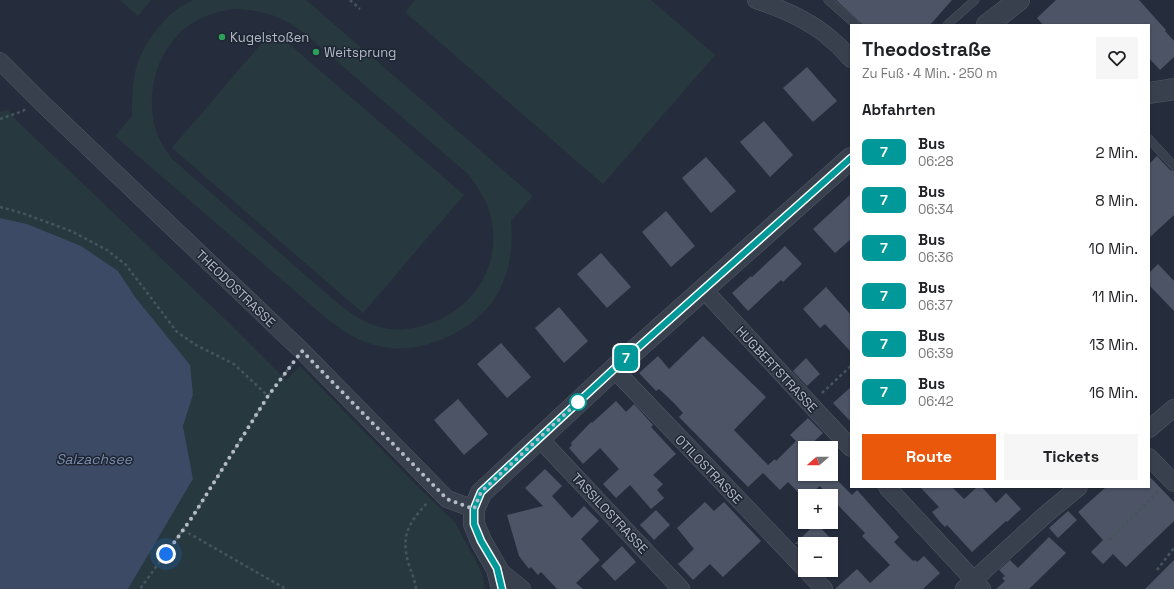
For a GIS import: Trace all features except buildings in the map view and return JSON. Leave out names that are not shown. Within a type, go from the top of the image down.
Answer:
[{"type":"street","points":[[756,0],[778,4],[832,40],[850,58]]},
{"type":"street","points":[[988,24],[1019,0]]},
{"type":"street","name":"THEODOSTRASSE","points":[[0,61],[36,98],[302,351],[438,491],[447,499],[474,509]]},
{"type":"street","points":[[1150,93],[1174,89]]},
{"type":"street","points":[[502,589],[497,568],[481,541],[474,524],[474,509],[481,492],[614,369],[850,159]]},
{"type":"street","name":"HUGBERTSTRASSE","points":[[703,289],[850,447]]},
{"type":"street","name":"OTILOSTRASSE","points":[[614,369],[798,561]]},
{"type":"street","points":[[1150,428],[1174,408]]},
{"type":"street","name":"TASSILOSTRASSE","points":[[539,438],[680,589]]},
{"type":"street","points":[[1150,458],[1172,482]]},
{"type":"street","points":[[888,488],[973,586],[1045,515],[1078,488]]},
{"type":"street","points":[[497,568],[522,589]]},
{"type":"street","name":"OTILOSTRASSE","points":[[813,577],[824,589]]},
{"type":"lane","points":[[828,0],[855,24]]},
{"type":"lane","points":[[948,24],[975,0]]},
{"type":"lane","points":[[1150,140],[1174,166]]},
{"type":"path","points":[[350,0],[360,10]]},
{"type":"path","points":[[0,119],[23,111],[36,98]]},
{"type":"path","points":[[0,207],[22,213],[71,231],[107,250],[126,265],[177,332],[196,345],[234,364],[268,396]]},
{"type":"path","points":[[140,589],[193,516],[268,396],[302,351]]},
{"type":"path","points":[[810,404],[850,367]]},
{"type":"path","points":[[1109,540],[1172,482]]},
{"type":"path","points":[[416,589],[405,547],[406,538],[409,526],[438,491]]},
{"type":"path","points":[[183,530],[286,589]]},
{"type":"path","points":[[1157,570],[1174,548]]},
{"type":"shaded area","points":[[120,0],[151,0],[138,16]]},
{"type":"shaded area","points":[[194,0],[306,0],[533,196],[511,221],[512,238],[507,271],[501,287],[492,302],[480,315],[465,327],[449,336],[431,343],[413,347],[395,348],[378,346],[356,338],[343,331],[325,317],[115,136],[132,116],[135,73],[137,64],[145,46],[170,15],[183,5]],"holes":[[[235,9],[263,12],[295,26],[468,174],[486,202],[491,219],[493,236],[492,253],[488,269],[481,283],[471,297],[458,309],[436,321],[407,329],[384,328],[364,321],[336,302],[171,158],[157,134],[153,114],[152,97],[154,80],[159,64],[177,35],[190,24],[217,12]]]},
{"type":"shaded area","points":[[415,0],[651,0],[715,55],[603,184],[405,12]]},
{"type":"shaded area","points":[[273,30],[464,195],[363,313],[172,148]]},
{"type":"shaded area","points":[[8,110],[18,122],[229,323],[286,380],[300,366],[420,489],[455,522],[482,573],[485,589],[128,589],[193,479],[183,426],[193,395],[118,271],[27,224],[0,218],[0,112]]},
{"type":"water","name":"Salzachsee","points":[[0,218],[27,224],[81,246],[118,271],[135,297],[190,365],[193,395],[183,426],[193,479],[128,589],[0,589]]},
{"type":"bus line","name":"7","points":[[502,589],[497,568],[481,541],[474,524],[474,509],[481,492],[614,369],[850,159]]},
{"type":"place","name":"Kugelstoßen","points":[[222,37]]},
{"type":"place","name":"Weitsprung","points":[[316,52]]},
{"type":"route","points":[[166,554],[193,516],[268,396],[302,351],[447,499],[474,509],[481,492],[578,402]]}]
